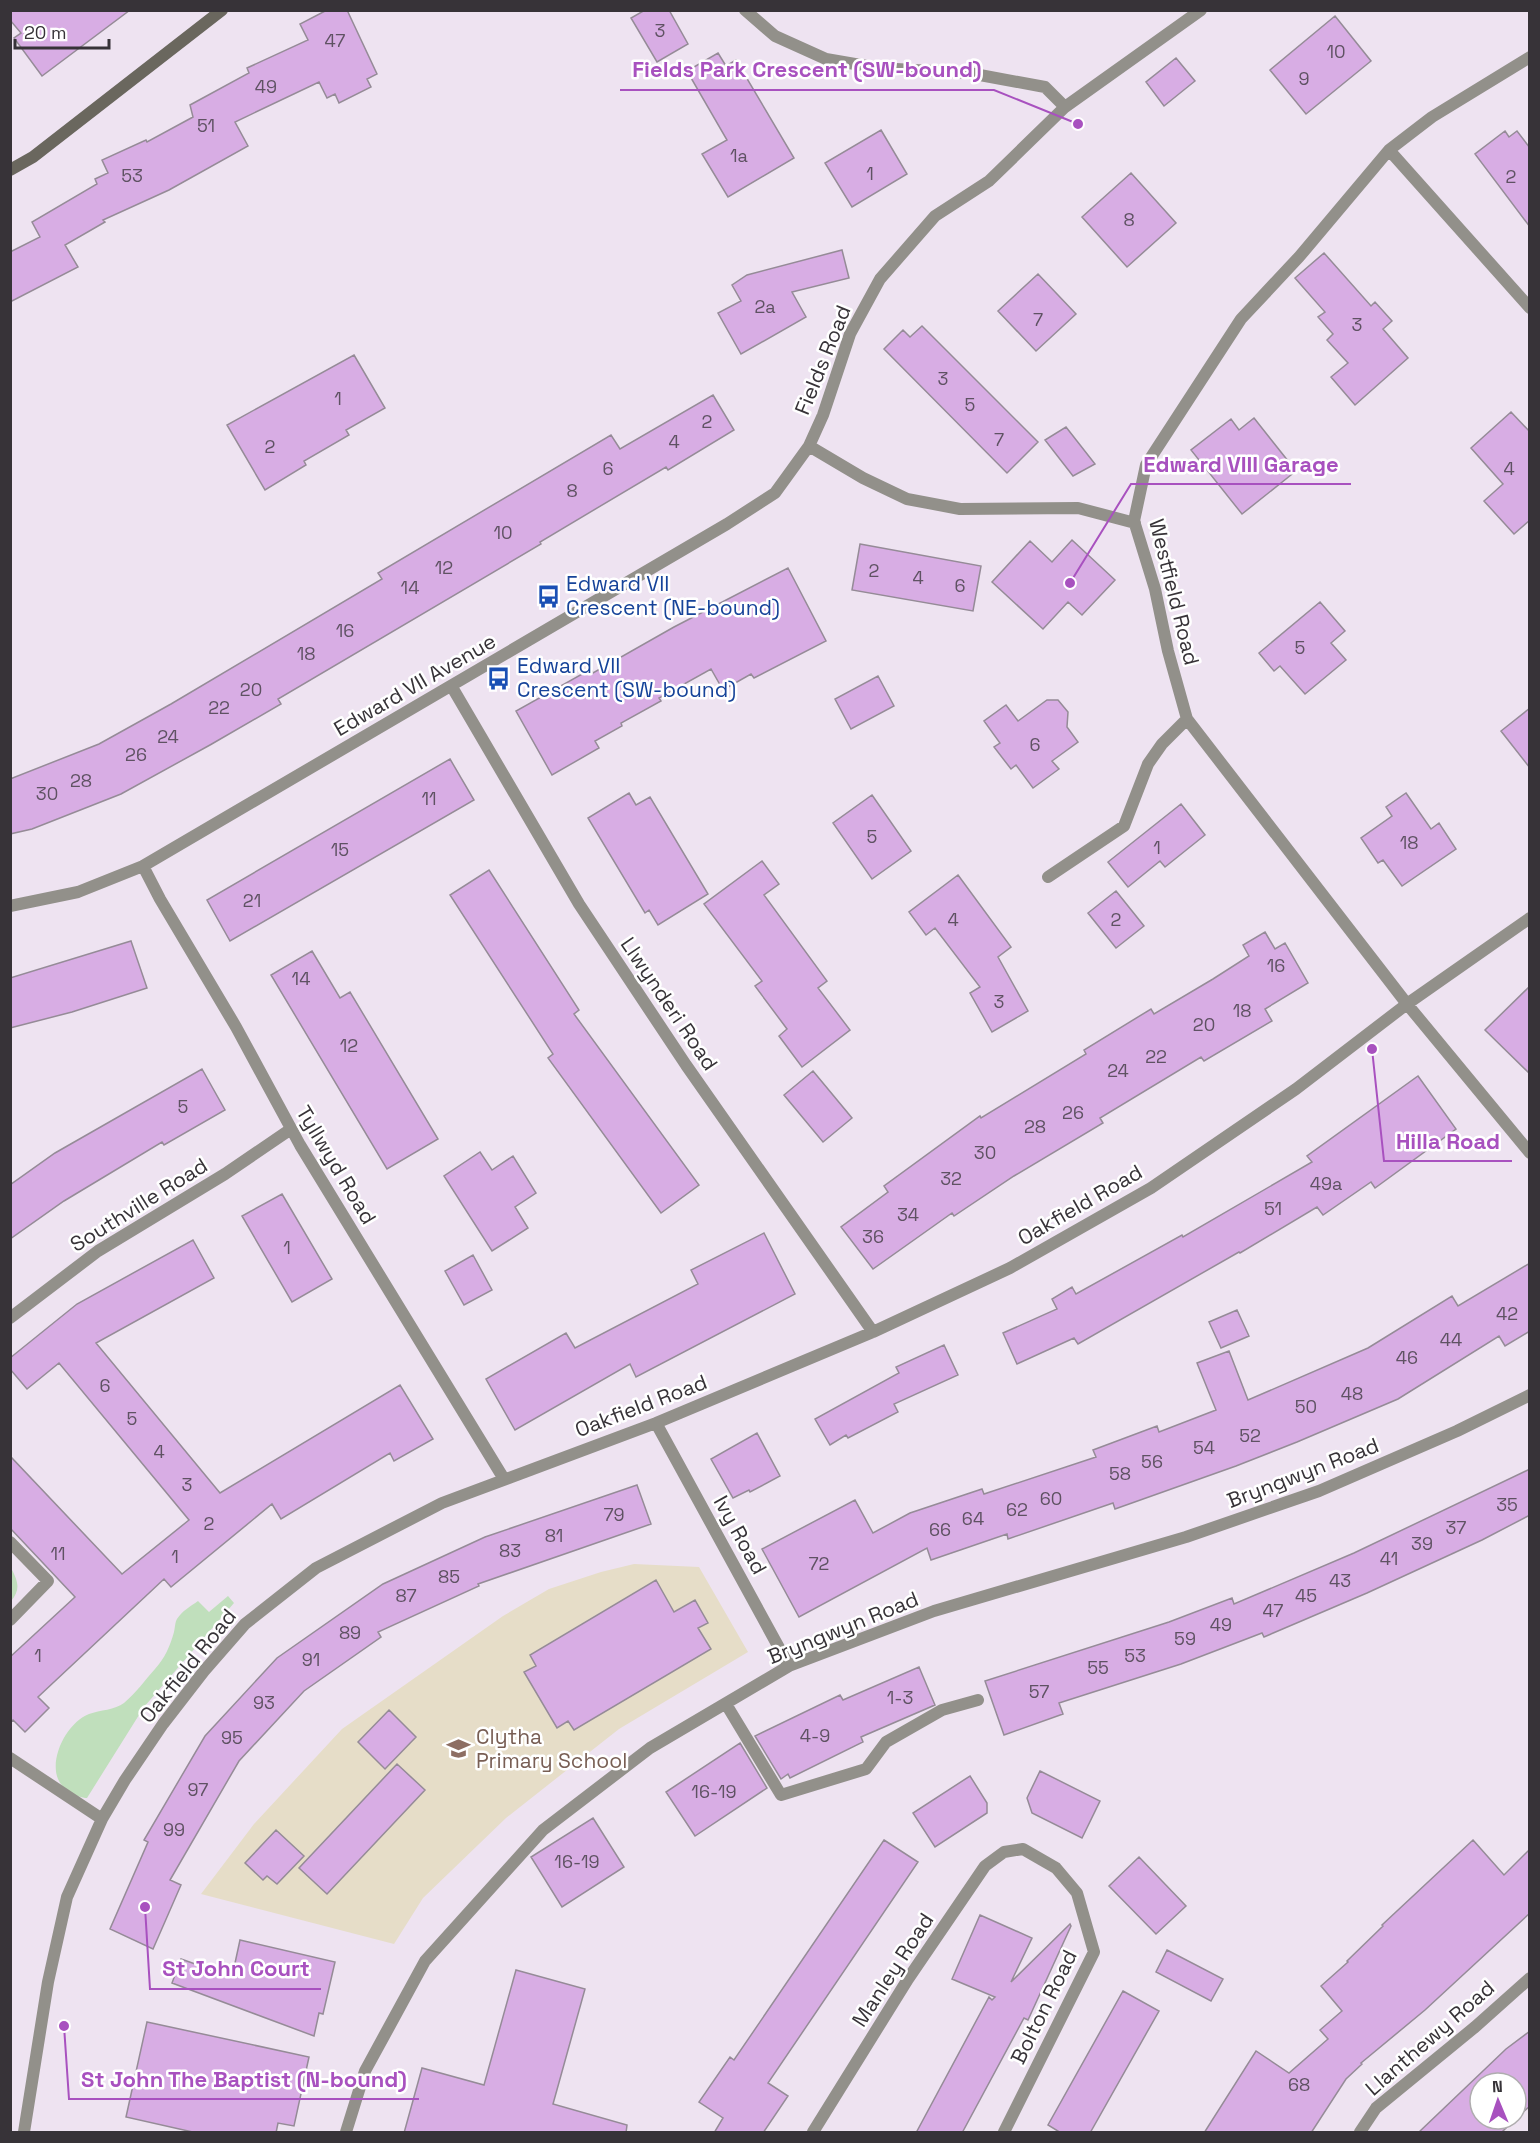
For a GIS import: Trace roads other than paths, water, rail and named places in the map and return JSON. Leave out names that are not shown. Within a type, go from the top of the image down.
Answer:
[{"type":"main road","points":[[10,170],[33,157],[222,10]]},
{"type":"street","points":[[745,10],[776,36],[826,59],[878,68],[969,74],[1045,87],[1065,108]]},
{"type":"street","name":"Fields Road","points":[[809,446],[823,415],[850,334],[880,279],[935,216],[989,181],[1065,108],[1201,10]]},
{"type":"street","name":"Westfield Road","points":[[1530,57],[1432,117],[1389,150],[1299,257],[1241,319],[1146,465],[1134,521],[1155,590],[1168,651],[1187,719],[1407,1004],[1530,1153]]},
{"type":"street","points":[[1389,150],[1530,308]]},
{"type":"street","points":[[809,446],[863,478],[907,499],[960,509],[1078,508],[1135,523]]},
{"type":"street","name":"Edward VII Avenue","points":[[10,906],[78,892],[143,866],[727,524],[775,493],[809,446]]},
{"type":"street","name":"Llwynderi Road","points":[[452,687],[579,904],[686,1065],[873,1332]]},
{"type":"street","points":[[1048,877],[1124,826],[1148,764],[1162,744],[1187,719]]},
{"type":"street","name":"Tyllwyd Road","points":[[143,866],[236,1027],[291,1130],[504,1479]]},
{"type":"street","name":"Oakfield Road","points":[[24,2133],[48,1982],[67,1897],[102,1819],[125,1780],[163,1724],[244,1624],[316,1568],[442,1503],[656,1423],[873,1332],[1010,1268],[1151,1188],[1296,1089],[1407,1004],[1530,918]]},
{"type":"street","name":"Southville Road","points":[[10,1318],[98,1251],[225,1174],[291,1130]]},
{"type":"street","name":"Bryngwyn Road","points":[[346,2133],[366,2071],[425,1961],[543,1830],[651,1748],[789,1666],[934,1611],[1186,1537],[1319,1491],[1457,1431],[1530,1395]]},
{"type":"street","name":"Ivy Road","points":[[656,1423],[789,1666]]},
{"type":"street","points":[[10,1542],[48,1581],[10,1620]]},
{"type":"street","points":[[726,1704],[781,1795],[867,1769],[886,1742],[942,1710],[978,1700]]},
{"type":"street","points":[[10,1758],[102,1819]]},
{"type":"street","name":"Manley Road","points":[[813,2133],[908,1979],[985,1866],[1004,1852],[1023,1849]]},
{"type":"street","name":"Bolton Road","points":[[1004,2133],[1094,1952],[1077,1893],[1056,1868],[1023,1849]]},
{"type":"street","name":"Llanthewy Road","points":[[1360,2133],[1376,2108],[1475,2027],[1530,1978]]},
{"type":"place","name":"Fields Park Crescent (SW-bound)","points":[[1078,124]]},
{"type":"place","name":"Edward VIII Garage","points":[[1070,583]]},
{"type":"place","name":"Edward VII Crescent (NE-bound)","points":[[548,596]]},
{"type":"place","name":"Edward VII Crescent (SW-bound)","points":[[499,678]]},
{"type":"place","name":"Hilla Road","points":[[1372,1049]]},
{"type":"place","name":"Clytha Primary School","points":[[458,1749]]},
{"type":"place","name":"St John Court","points":[[145,1907]]},
{"type":"place","name":"St John The Baptist (N-bound)","points":[[64,2026]]}]
